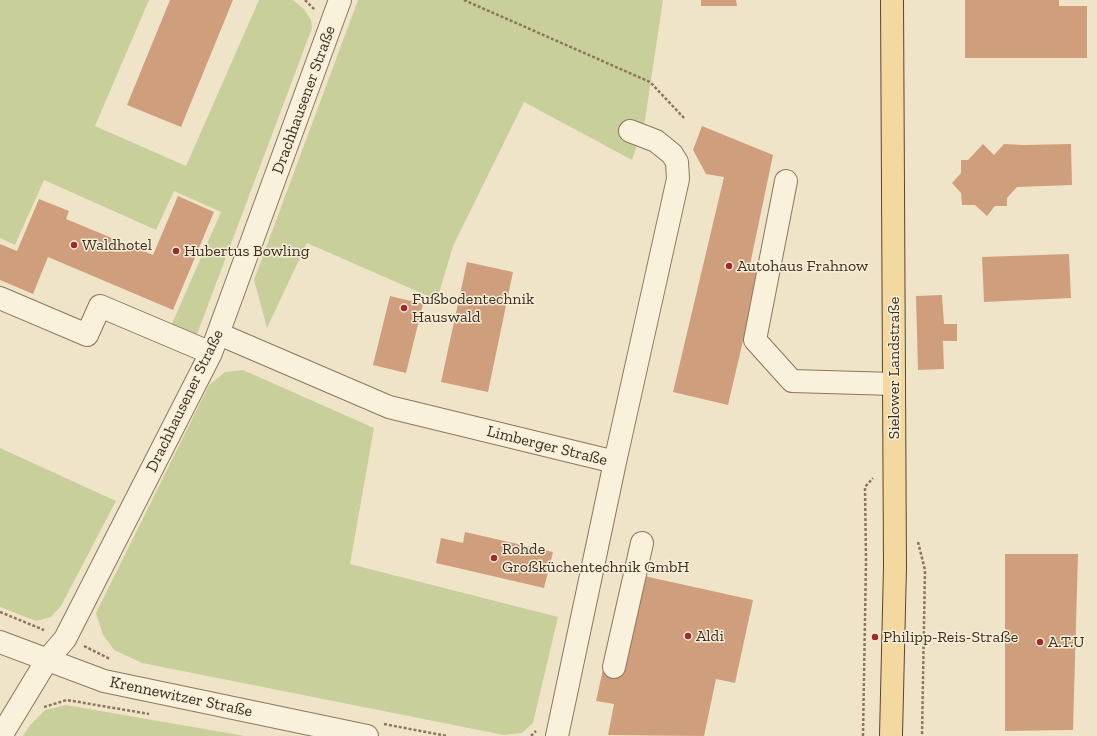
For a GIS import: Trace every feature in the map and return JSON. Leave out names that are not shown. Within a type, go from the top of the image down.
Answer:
[{"type":"main road","name":"Sielower Landstraße","points":[[891,736],[895,568],[892,0]]},
{"type":"street","name":"Drachhausener Straße","points":[[1,736],[47,660],[65,639],[215,344],[340,0]]},
{"type":"street","points":[[615,462],[678,179],[677,162],[672,154],[656,141],[630,131]]},
{"type":"street","points":[[786,181],[755,340],[792,381],[894,384]]},
{"type":"street","name":"Limberger Straße","points":[[0,298],[87,335],[100,306],[215,344],[389,407],[615,462],[549,731]]},
{"type":"street","points":[[614,667],[642,543]]},
{"type":"street","name":"Krennewitzer Straße","points":[[0,642],[104,681],[328,732],[367,736]]},
{"type":"path","points":[[464,0],[650,82],[684,118]]},
{"type":"path","points":[[863,736],[866,561],[865,487],[894,456]]},
{"type":"path","points":[[916,535],[925,570],[922,736]]},
{"type":"path","points":[[0,612],[65,639]]},
{"type":"path","points":[[42,708],[67,700],[152,715]]},
{"type":"path","points":[[531,736],[549,731]]},
{"type":"green space","points":[[0,0],[149,0],[95,126],[186,166],[259,0],[293,0],[304,9],[311,20],[312,28],[196,337],[171,326],[221,212],[174,191],[156,230],[44,180],[15,245],[0,238]]},
{"type":"green space","points":[[358,0],[663,0],[645,120],[632,160],[524,102],[453,246],[437,300],[307,243],[267,328],[254,280]]},
{"type":"green space","points":[[243,370],[374,428],[350,564],[558,617],[533,723],[522,733],[504,735],[142,663],[114,650],[103,635],[96,613],[209,385],[225,372]]},
{"type":"green space","points":[[0,448],[116,501],[61,606],[51,617],[36,621],[0,607]]},
{"type":"green space","points":[[66,705],[245,736],[23,736],[30,725],[45,710]]},
{"type":"building","points":[[170,0],[233,0],[181,127],[127,105]]},
{"type":"building","points":[[701,0],[736,0],[737,6],[701,6]]},
{"type":"building","points":[[965,0],[1059,0],[1059,6],[1087,6],[1087,58],[965,58]]},
{"type":"building","name":"Autohaus Frahnow","points":[[702,126],[773,155],[750,265],[760,268],[728,405],[673,392],[724,177],[706,174],[693,150]]},
{"type":"building","points":[[983,144],[994,155],[1004,144],[1071,144],[1072,185],[1017,187],[1007,198],[1007,206],[995,206],[987,216],[975,205],[962,205],[961,193],[952,183],[961,173],[961,160],[968,160]]},
{"type":"building","points":[[178,196],[214,212],[173,310],[48,257],[33,294],[0,280],[0,244],[17,251],[39,199],[69,211],[66,219],[153,255]]},
{"type":"building","points":[[1069,254],[1071,298],[984,302],[982,257]]},
{"type":"building","points":[[467,262],[513,272],[488,392],[441,382]]},
{"type":"building","points":[[942,295],[944,324],[957,324],[957,341],[943,341],[944,369],[918,370],[916,296]]},
{"type":"building","points":[[390,296],[423,304],[406,373],[373,365]]},
{"type":"building","name":"Rohde Großküchentechnik GmbH","points":[[465,532],[553,552],[544,588],[436,563],[441,538],[463,543]]},
{"type":"building","name":"A.T.U","points":[[1005,554],[1078,554],[1073,730],[1005,731]]},
{"type":"building","name":"Aldi","points":[[644,576],[753,600],[735,683],[716,679],[704,736],[608,735],[614,704],[596,701],[604,665]]},
{"type":"place","name":"Waldhotel","points":[[74,245]]},
{"type":"place","name":"Hubertus Bowling","points":[[176,251]]},
{"type":"place","name":"Autohaus Frahnow","points":[[729,266]]},
{"type":"place","name":"Fußbodentechnik Hauswald","points":[[404,308]]},
{"type":"place","name":"Rohde Großküchentechnik GmbH","points":[[494,558]]},
{"type":"place","name":"Aldi","points":[[688,636]]},
{"type":"place","name":"Philipp-Reis-Straße","points":[[875,637]]},
{"type":"place","name":"A.T.U","points":[[1040,642]]}]
